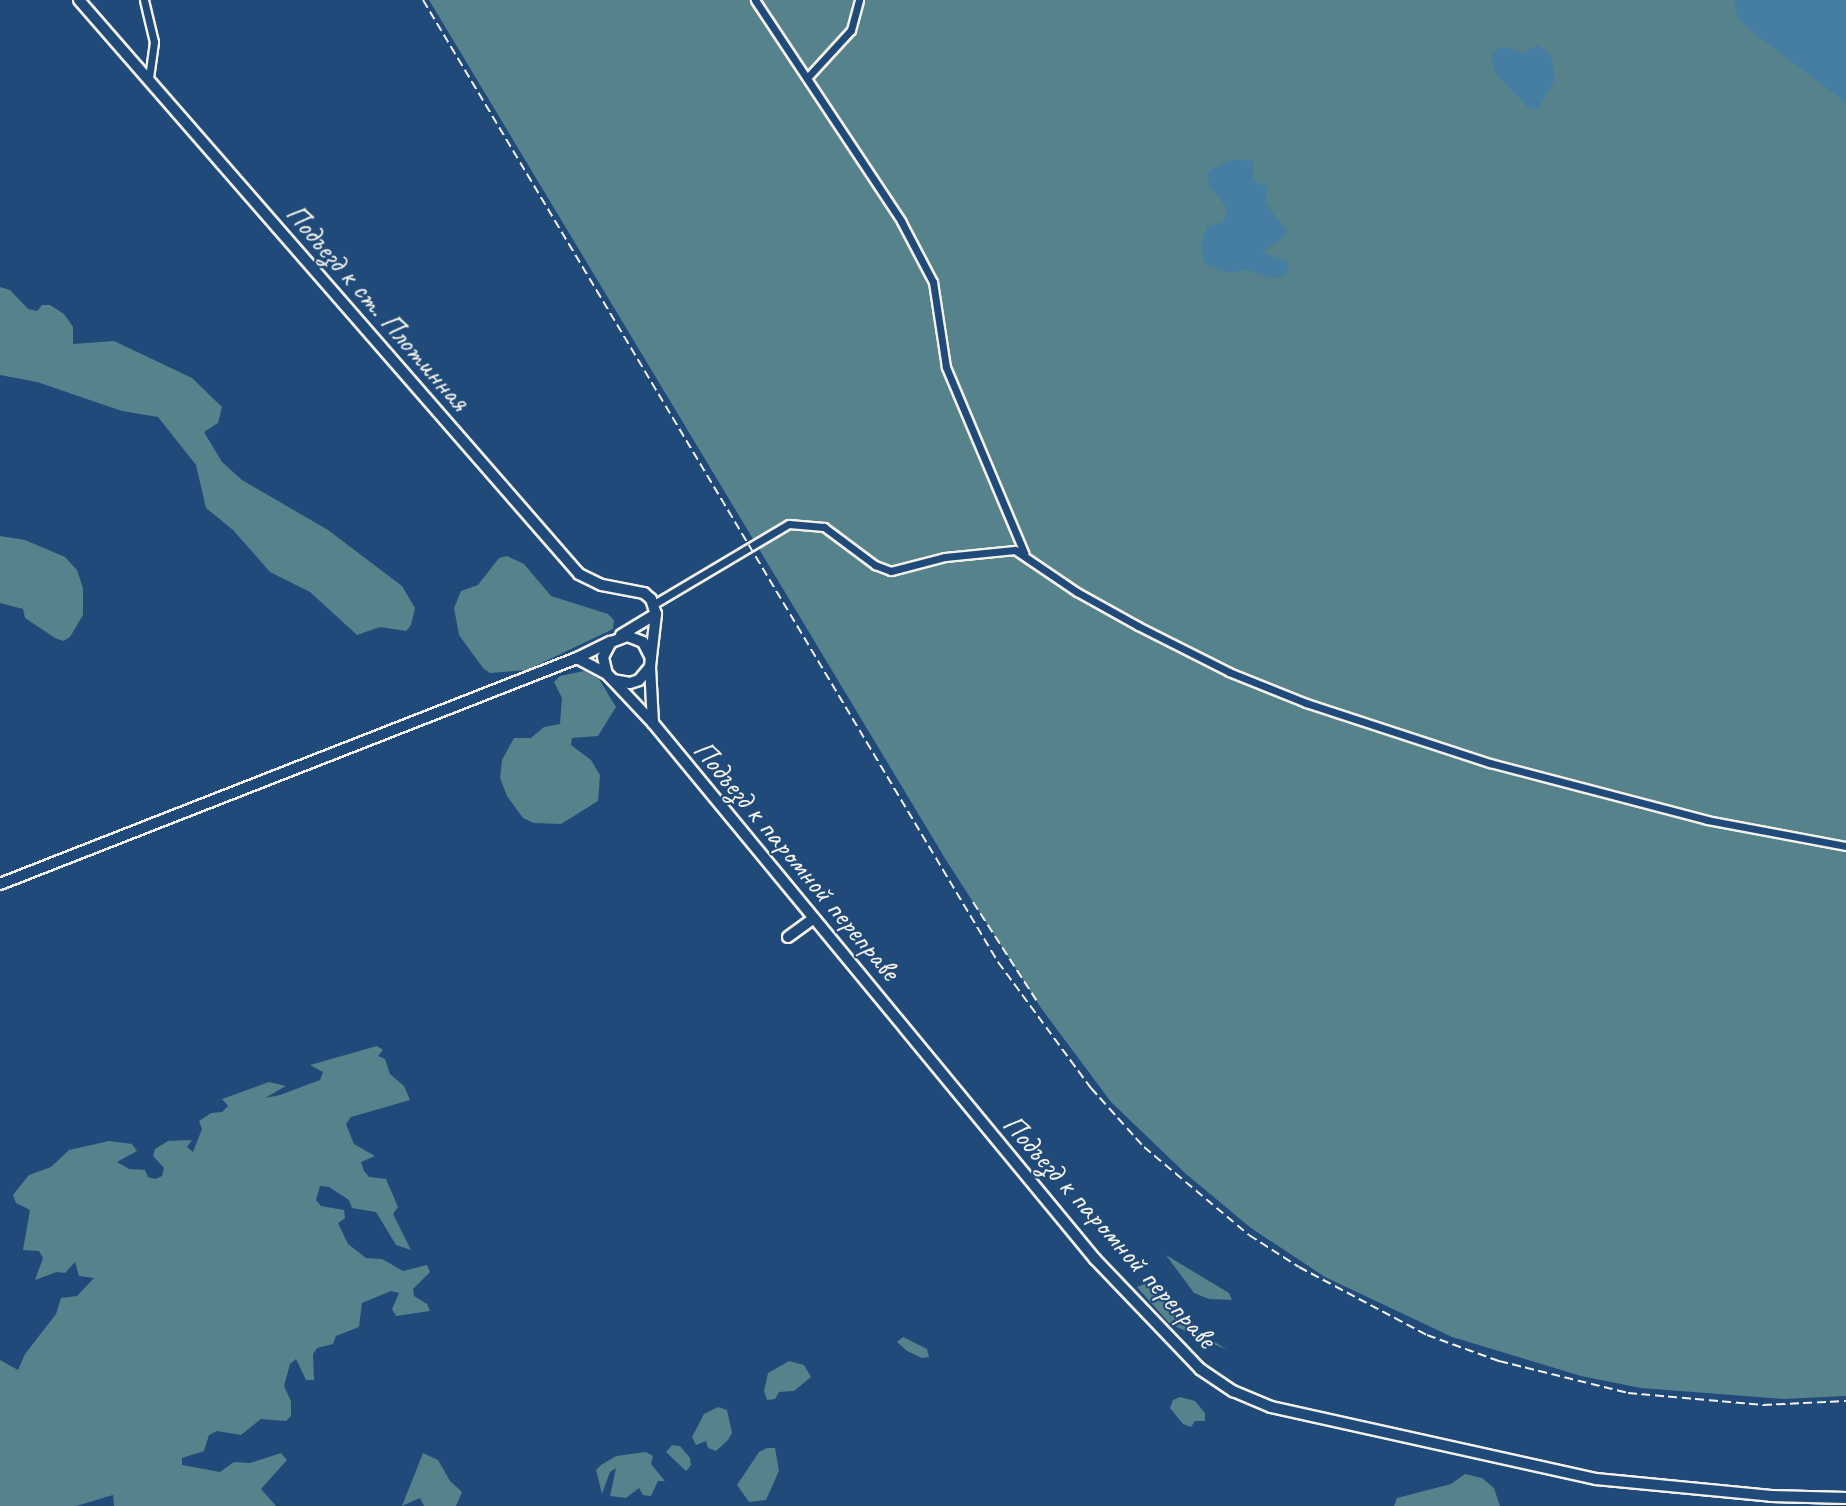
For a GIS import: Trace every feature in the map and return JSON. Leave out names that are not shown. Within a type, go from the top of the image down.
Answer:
[{"type":"street","name":"Подъезд к ст. Плотинная","points":[[79,0],[579,574],[602,585],[645,593],[655,609]]},
{"type":"street","points":[[144,0],[154,42],[149,81]]},
{"type":"street","points":[[755,0],[901,221],[933,282],[946,367],[1024,553]]},
{"type":"street","points":[[807,78],[851,30],[859,0]]},
{"type":"street","points":[[0,884],[577,658],[614,639],[655,609],[789,524],[824,527],[875,565],[891,571],[993,549],[1024,553],[1077,592],[1138,626],[1229,672],[1306,703],[1490,763],[1707,820],[1846,846]]},
{"type":"street","points":[[577,658],[614,680],[630,683],[645,675],[650,662],[655,609]]},
{"type":"street","points":[[614,639],[636,637],[648,650],[653,723]]},
{"type":"street","points":[[607,674],[603,657],[614,639]]},
{"type":"street","name":"Подъезд к паромной переправе","points":[[607,674],[653,723],[1095,1259],[1166,1338],[1200,1369],[1233,1391],[1271,1407],[1325,1421],[1596,1479],[1771,1496],[1846,1498]]},
{"type":"street","points":[[788,937],[813,919]]},
{"type":"green space","points":[[429,0],[1846,0],[1846,1396],[1784,1399],[1641,1388],[1581,1376],[1452,1337],[1325,1277],[1251,1228],[1186,1174],[1111,1102],[1041,1008],[946,860]]},
{"type":"green space","points":[[0,287],[10,290],[28,309],[37,311],[42,305],[50,305],[64,314],[73,327],[73,344],[114,341],[192,378],[222,407],[218,423],[204,432],[222,462],[242,480],[328,530],[402,586],[415,608],[411,625],[406,631],[380,627],[357,635],[310,592],[270,572],[233,530],[206,508],[196,465],[158,417],[122,411],[37,382],[0,375]]},
{"type":"green space","points":[[0,536],[25,540],[65,557],[77,570],[83,588],[83,615],[70,637],[63,641],[55,638],[25,618],[23,609],[0,603]]},
{"type":"green space","points":[[507,556],[524,564],[551,596],[608,614],[614,620],[613,629],[527,670],[490,673],[483,668],[459,635],[454,608],[461,591],[478,585],[499,558]]},
{"type":"green space","points":[[584,671],[599,679],[616,707],[598,736],[572,738],[571,745],[591,760],[600,775],[598,801],[561,824],[534,823],[523,818],[507,796],[500,778],[502,760],[514,738],[531,738],[544,727],[560,724],[562,698],[554,682],[560,676]]},
{"type":"green space","points":[[377,1046],[383,1050],[378,1056],[385,1059],[390,1074],[404,1086],[410,1100],[351,1117],[346,1124],[354,1144],[375,1156],[361,1162],[364,1171],[369,1177],[386,1179],[398,1207],[393,1214],[411,1250],[396,1245],[376,1212],[352,1208],[349,1200],[329,1187],[320,1186],[316,1200],[321,1206],[344,1210],[345,1218],[338,1223],[348,1244],[366,1258],[382,1259],[403,1271],[427,1265],[430,1272],[413,1289],[414,1296],[427,1304],[430,1311],[396,1316],[392,1309],[399,1293],[391,1291],[362,1303],[359,1327],[336,1336],[333,1344],[317,1348],[313,1354],[314,1380],[306,1380],[296,1359],[290,1364],[284,1386],[291,1401],[291,1416],[286,1421],[261,1419],[241,1435],[217,1431],[209,1435],[204,1451],[182,1458],[182,1465],[220,1472],[234,1462],[250,1463],[281,1453],[287,1460],[261,1489],[276,1506],[114,1506],[113,1495],[76,1506],[0,1506],[0,1360],[18,1370],[25,1354],[56,1314],[61,1298],[77,1296],[94,1278],[79,1276],[75,1262],[65,1273],[57,1272],[35,1280],[43,1258],[39,1251],[23,1250],[30,1210],[16,1203],[13,1195],[29,1175],[51,1167],[69,1150],[109,1141],[132,1144],[137,1151],[117,1162],[129,1169],[145,1170],[148,1177],[155,1179],[162,1176],[164,1168],[153,1156],[155,1149],[168,1141],[192,1140],[187,1147],[193,1152],[202,1129],[199,1121],[211,1113],[222,1112],[228,1106],[222,1099],[269,1082],[286,1086],[265,1098],[280,1095],[320,1080],[323,1072],[310,1065]]},
{"type":"green space","points":[[1166,1255],[1229,1293],[1232,1300],[1209,1299],[1194,1293]]},
{"type":"green space","points":[[1145,1284],[1175,1307],[1181,1320],[1227,1350],[1170,1324],[1137,1287]]},
{"type":"green space","points":[[903,1337],[927,1349],[929,1357],[922,1358],[907,1351],[897,1342]]},
{"type":"green space","points":[[789,1361],[804,1365],[811,1377],[794,1391],[779,1392],[775,1399],[767,1400],[764,1391],[768,1373]]},
{"type":"green space","points":[[1180,1397],[1195,1401],[1205,1413],[1205,1421],[1195,1421],[1191,1427],[1183,1424],[1170,1408],[1173,1400]]},
{"type":"green space","points":[[718,1407],[727,1410],[732,1433],[716,1451],[708,1448],[706,1441],[696,1445],[692,1437],[704,1414]]},
{"type":"green space","points":[[672,1445],[680,1446],[690,1458],[691,1465],[686,1471],[666,1452]]},
{"type":"green space","points":[[767,1448],[775,1448],[779,1471],[766,1500],[749,1502],[737,1485],[759,1452]]},
{"type":"green space","points":[[646,1452],[653,1456],[651,1464],[665,1481],[658,1481],[651,1496],[643,1495],[639,1488],[626,1498],[610,1496],[616,1468],[610,1472],[602,1494],[596,1470],[601,1465],[616,1456]]},
{"type":"green space","points":[[423,1453],[438,1460],[450,1481],[462,1492],[456,1506],[424,1506],[420,1498],[402,1506]]},
{"type":"green space","points":[[1465,1474],[1482,1478],[1494,1488],[1500,1506],[1394,1506],[1397,1498],[1451,1484]]},
{"type":"water","points":[[1734,0],[1846,0],[1846,103],[1749,29],[1737,16]]},
{"type":"water","points":[[1538,45],[1551,56],[1555,80],[1538,108],[1529,109],[1494,72],[1492,54],[1498,48],[1507,47],[1523,53]]},
{"type":"water","points":[[1232,159],[1253,161],[1253,181],[1268,186],[1265,203],[1287,230],[1283,238],[1261,252],[1287,262],[1289,270],[1283,276],[1270,278],[1249,270],[1226,273],[1204,263],[1201,244],[1207,227],[1223,222],[1228,210],[1209,185],[1207,172]]},
{"type":"railway","points":[[423,0],[998,962],[1091,1088],[1144,1147],[1249,1235],[1299,1267],[1427,1335],[1499,1361],[1628,1393],[1763,1405],[1846,1401]]},
{"type":"railway","points":[[973,902],[1038,1003]]}]
